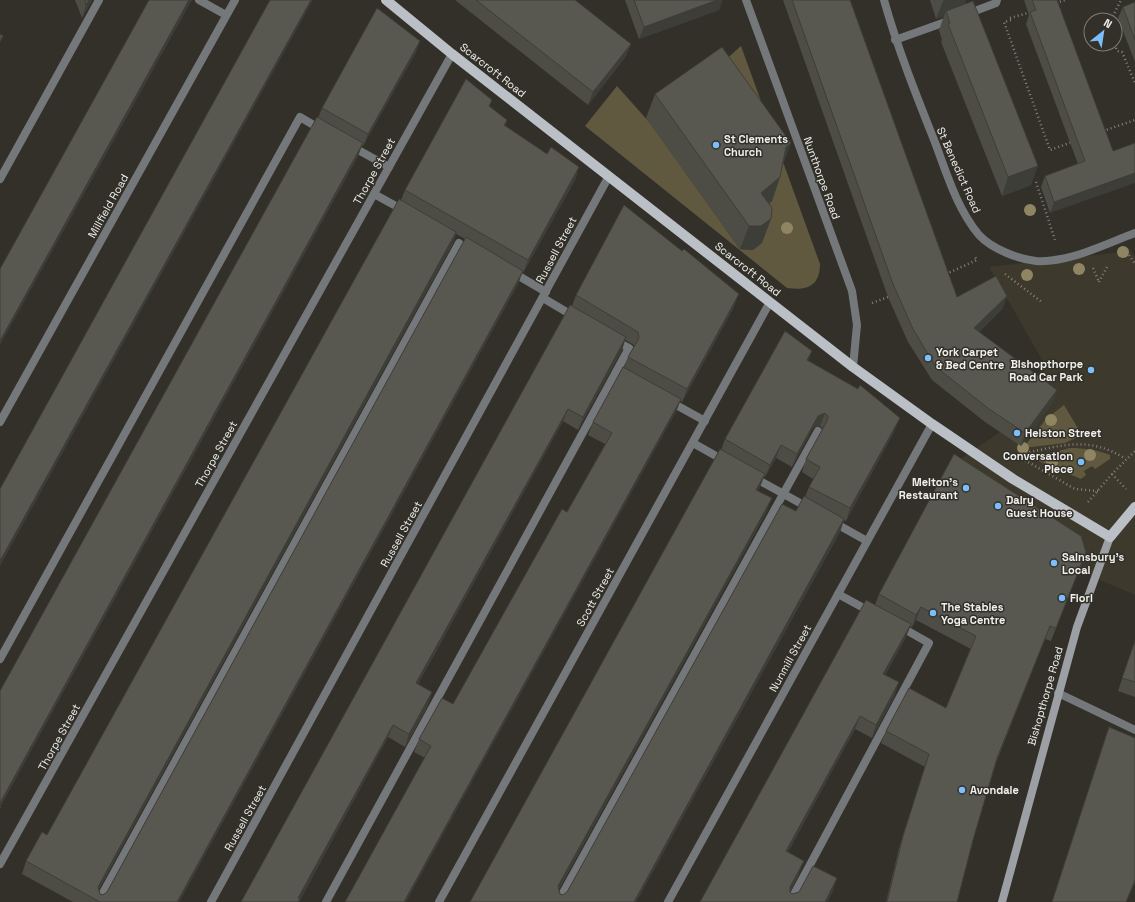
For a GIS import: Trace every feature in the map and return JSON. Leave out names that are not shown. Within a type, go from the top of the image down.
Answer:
[{"type":"main road","name":"Scarcroft Road","points":[[386,0],[452,54],[853,367],[932,424],[1075,518],[1110,537]]},
{"type":"main road","name":"Bishopthorpe Road","points":[[1110,537],[1135,507]]},
{"type":"street","points":[[0,178],[99,0]]},
{"type":"street","points":[[199,0],[226,15]]},
{"type":"street","name":"Millfield Road","points":[[0,422],[235,0]]},
{"type":"street","name":"Nunthorpe Road","points":[[746,0],[852,291],[857,325],[853,367]]},
{"type":"street","name":"St Benedict Road","points":[[884,0],[895,40],[949,178],[966,215],[980,236],[998,248],[1016,256],[1036,261],[1061,259],[1135,233]]},
{"type":"street","points":[[895,40],[996,2]]},
{"type":"street","name":"Thorpe Street","points":[[0,864],[452,54]]},
{"type":"street","points":[[0,659],[300,117],[332,136]]},
{"type":"street","points":[[346,143],[389,167]]},
{"type":"street","name":"Russell Street","points":[[211,902],[609,176]]},
{"type":"street","points":[[374,194],[413,216]]},
{"type":"street","points":[[98,902],[459,243]]},
{"type":"street","points":[[506,269],[583,322]]},
{"type":"street","name":"Scott Street","points":[[439,902],[770,302]]},
{"type":"street","points":[[326,902],[629,348],[609,337]]},
{"type":"street","points":[[616,372],[630,380]]},
{"type":"street","points":[[664,398],[705,421]]},
{"type":"street","name":"Nunmill Street","points":[[668,902],[932,424]]},
{"type":"street","points":[[558,902],[782,493],[818,431]]},
{"type":"street","points":[[693,442],[734,466]]},
{"type":"street","points":[[748,474],[815,512]]},
{"type":"street","points":[[828,519],[867,542]]},
{"type":"street","name":"Bishopthorpe Road","points":[[1002,902],[1084,604],[1110,537]]},
{"type":"street","points":[[838,594],[880,616]]},
{"type":"street","points":[[790,902],[929,642],[894,624]]},
{"type":"street","points":[[1058,694],[1135,730]]},
{"type":"path","points":[[1052,5],[1065,0]]},
{"type":"path","points":[[1115,12],[1121,0]]},
{"type":"path","points":[[996,2],[1011,20]]},
{"type":"path","points":[[1038,10],[1004,22],[1050,150],[1078,140]]},
{"type":"path","points":[[1122,52],[1135,83]]},
{"type":"path","points":[[1100,132],[1135,120]]},
{"type":"path","points":[[1036,182],[1061,259]]},
{"type":"path","points":[[940,277],[977,260],[973,254]]},
{"type":"path","points":[[1098,491],[1075,489],[1021,458],[1025,453],[1084,443],[1114,452],[1126,459]]},
{"type":"path","points":[[1075,518],[1112,474],[1135,451]]},
{"type":"path","points":[[1112,474],[1130,493]]},
{"type":"shaded area","points":[[741,46],[820,264],[818,277],[815,282],[806,288],[787,288],[585,126],[617,86],[650,123],[740,249],[753,250],[713,71]]},
{"type":"shaded area","points":[[1129,248],[1135,257],[1135,595],[1079,571],[1059,620],[949,467],[1000,432],[1045,365],[989,267],[1123,252]]},
{"type":"shaded area","points":[[1064,405],[1082,435],[1065,443],[1023,448],[1046,419]]},
{"type":"shaded area","points":[[1070,448],[1100,452],[1110,455],[1110,459],[1095,469],[1092,466],[1084,471],[1086,475],[1081,479],[1031,458]]},
{"type":"building","points":[[149,0],[189,0],[0,341],[0,269]]},
{"type":"building","points":[[270,0],[311,0],[0,561],[0,489]]},
{"type":"building","points":[[476,0],[575,0],[631,44],[593,92]]},
{"type":"building","points":[[634,0],[717,0],[644,27]]},
{"type":"building","points":[[792,0],[850,0],[957,297],[996,276],[1007,296],[974,328],[1057,390],[1025,433],[989,409],[936,367],[913,329],[893,284]]},
{"type":"building","points":[[1032,0],[1057,0],[1113,151],[1135,143],[1135,173],[1054,202],[1045,176],[1085,161],[1030,12],[1036,10]]},
{"type":"building","points":[[973,1],[1038,166],[1008,177],[948,24],[950,23],[946,11]]},
{"type":"building","points":[[1135,2],[1135,40],[1123,7]]},
{"type":"building","points":[[377,8],[420,41],[368,134],[322,108]]},
{"type":"building","points":[[0,34],[3,36],[0,42]]},
{"type":"building","name":"St Clements Church","points":[[722,47],[791,143],[786,147],[780,177],[761,193],[772,208],[771,219],[761,226],[749,226],[655,94]]},
{"type":"building","points":[[466,79],[492,100],[489,106],[507,120],[504,125],[547,154],[551,147],[579,167],[528,260],[405,190]]},
{"type":"building","points":[[317,117],[363,143],[0,803],[0,691]]},
{"type":"building","points":[[399,199],[456,232],[98,887],[100,894],[103,895],[107,892],[466,237],[523,271],[177,902],[100,902],[26,861],[42,832],[47,835]]},
{"type":"building","points":[[624,205],[682,251],[684,249],[739,294],[687,389],[628,357],[639,338],[638,332],[576,295]]},
{"type":"building","points":[[570,305],[626,337],[583,417],[568,409],[416,683],[432,692],[409,734],[393,725],[298,898],[300,899],[298,902],[241,902]]},
{"type":"building","points":[[785,331],[812,351],[807,360],[858,389],[860,385],[900,418],[850,508],[809,487],[820,467],[806,459],[827,421],[828,416],[825,413],[818,416],[797,454],[781,445],[770,465],[725,439]]},
{"type":"building","points":[[623,367],[681,399],[404,902],[345,902],[431,746],[419,739],[442,698],[453,704],[562,509],[567,512],[612,433],[593,422]]},
{"type":"building","points":[[720,449],[765,474],[756,490],[772,498],[558,886],[560,894],[563,895],[567,892],[782,504],[796,511],[804,496],[844,519],[634,902],[470,902]]},
{"type":"building","points":[[954,454],[1081,536],[1086,552],[1056,628],[1050,626],[997,758],[957,902],[887,902],[903,836],[929,754],[886,731],[909,688],[946,708],[976,636],[921,607],[916,615],[879,594]]},
{"type":"building","points":[[866,600],[911,624],[883,674],[899,682],[876,725],[860,716],[786,851],[804,861],[790,887],[790,892],[792,894],[799,892],[813,866],[837,878],[825,902],[700,902]]},
{"type":"building","points":[[1135,641],[1135,682],[1122,678]]},
{"type":"building","points":[[1109,727],[1135,738],[1135,880],[1126,902],[1052,902]]},
{"type":"place","name":"St Clements Church","points":[[716,145]]},
{"type":"place","name":"York Carpet & Bed Centre","points":[[928,358]]},
{"type":"place","name":"Bishopthorpe Road Car Park","points":[[1091,370]]},
{"type":"place","name":"Helston Street","points":[[1017,433]]},
{"type":"place","name":"Conversation Piece","points":[[1081,462]]},
{"type":"place","name":"Melton's Restaurant","points":[[966,488]]},
{"type":"place","name":"Dairy Guest House","points":[[998,506]]},
{"type":"place","name":"Sainsbury's Local","points":[[1054,563]]},
{"type":"place","name":"Flori","points":[[1062,598]]},
{"type":"place","name":"The Stables Yoga Centre","points":[[933,613]]},
{"type":"place","name":"Avondale","points":[[962,790]]}]
